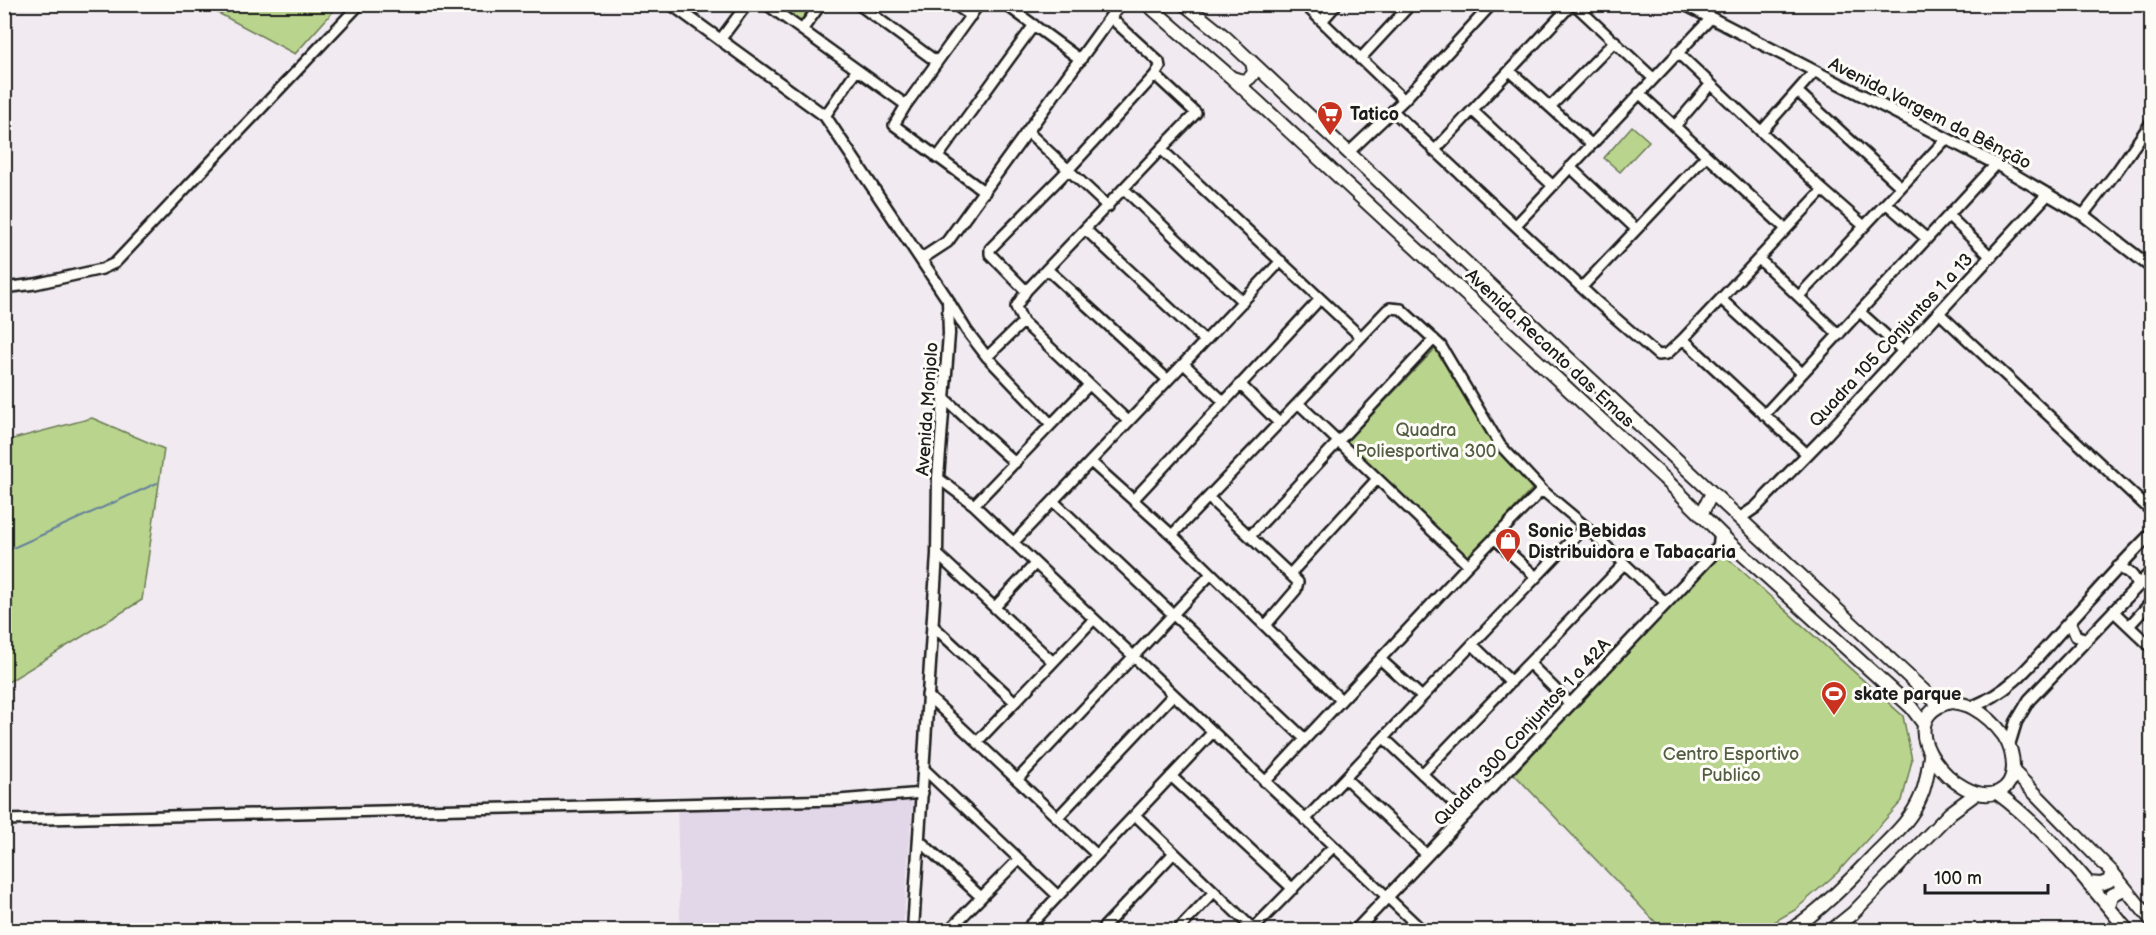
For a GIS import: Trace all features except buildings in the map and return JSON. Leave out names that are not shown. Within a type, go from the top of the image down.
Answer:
[{"type":"main road","name":"Avenida Recanto das Emas","points":[[1148,4],[1232,78],[1664,478],[1720,534],[1911,707],[1923,723]]},
{"type":"main road","name":"Avenida Recanto das Emas","points":[[1184,4],[1252,62],[1939,705]]},
{"type":"main road","points":[[1232,78],[1242,82],[1248,80],[1254,72],[1252,62]]},
{"type":"main road","points":[[1259,104],[1256,91],[1267,84],[1275,85]]},
{"type":"main road","points":[[1664,478],[1675,477],[1681,468],[1681,462]]},
{"type":"main road","points":[[1682,497],[1680,488],[1686,480],[1699,481]]},
{"type":"main road","points":[[1701,515],[1712,493]]},
{"type":"main road","points":[[1791,930],[1838,892],[1907,820],[1921,796],[1928,776],[1930,756],[1923,723],[1939,705],[1951,702],[1972,707],[1993,723],[2010,745],[2014,772],[2007,786],[1997,793],[1977,793],[1952,780],[1930,756]]},
{"type":"main road","points":[[2014,772],[2112,872],[2151,921]]},
{"type":"main road","points":[[1832,930],[1852,913],[1950,813],[1977,793]]},
{"type":"main road","points":[[1997,793],[2017,807],[2088,883],[2127,930]]},
{"type":"main road","points":[[2088,883],[2104,884],[2109,881],[2112,872]]},
{"type":"main road","points":[[2109,908],[2112,895],[2126,890]]},
{"type":"street","points":[[4,288],[35,284],[102,269],[114,262],[360,4]]},
{"type":"street","points":[[670,4],[825,116],[967,331],[987,357],[1051,424]]},
{"type":"street","points":[[720,40],[747,4]]},
{"type":"street","points":[[766,4],[906,105]]},
{"type":"street","points":[[802,30],[821,4]]},
{"type":"street","points":[[858,4],[937,62]]},
{"type":"street","points":[[954,4],[971,16]]},
{"type":"street","points":[[980,4],[906,105],[894,125],[985,192]]},
{"type":"street","points":[[1005,4],[1081,60]]},
{"type":"street","points":[[921,259],[947,242],[1120,4]]},
{"type":"street","points":[[1304,4],[1404,100]]},
{"type":"street","points":[[1322,21],[1337,4]]},
{"type":"street","points":[[1360,58],[1411,4]]},
{"type":"street","points":[[1348,153],[1404,100],[1492,4]]},
{"type":"street","points":[[1434,151],[1573,4],[1653,78]]},
{"type":"street","name":"Avenida Vargem da Bênção","points":[[1684,4],[1705,12],[1814,72],[1996,164],[2083,214],[2151,267]]},
{"type":"street","points":[[1516,225],[1677,52],[1705,12]]},
{"type":"street","points":[[1026,291],[990,254],[990,251],[1160,69],[1159,62],[1111,18]]},
{"type":"street","points":[[937,158],[1034,25]]},
{"type":"street","points":[[1550,107],[1615,41]]},
{"type":"street","points":[[1677,52],[1823,190],[1864,225]]},
{"type":"street","points":[[825,116],[856,71]]},
{"type":"street","points":[[1510,71],[1592,144]]},
{"type":"street","points":[[1761,132],[1814,72]]},
{"type":"street","points":[[1128,422],[1023,322],[1016,307],[1026,291],[1196,113],[1155,75]]},
{"type":"street","points":[[1675,126],[1710,85]]},
{"type":"street","points":[[1798,92],[1901,187]]},
{"type":"street","points":[[1639,93],[1786,229]]},
{"type":"street","points":[[1472,110],[1553,186]]},
{"type":"street","points":[[1393,111],[1582,288],[1658,355],[1666,354],[1683,339],[1823,190]]},
{"type":"street","points":[[2083,214],[2117,171],[2151,121]]},
{"type":"street","points":[[1028,132],[1108,207]]},
{"type":"street","points":[[1799,296],[1946,139]]},
{"type":"street","points":[[1161,149],[1361,337]]},
{"type":"street","points":[[1582,288],[1706,156]]},
{"type":"street","points":[[1764,415],[1996,164]]},
{"type":"street","points":[[1570,167],[1636,229]]},
{"type":"street","points":[[1124,189],[1243,302]]},
{"type":"street","name":"Quadra 105 Conjuntos 1 a 13","points":[[1743,521],[1904,352],[2048,194]]},
{"type":"street","points":[[1886,203],[1927,239]]},
{"type":"street","points":[[1949,216],[1991,257]]},
{"type":"street","points":[[1086,230],[1205,341]]},
{"type":"street","points":[[1759,260],[1839,334]]},
{"type":"street","points":[[1014,542],[1281,261]]},
{"type":"street","points":[[1047,269],[1168,380]]},
{"type":"street","points":[[1133,500],[1320,299]]},
{"type":"street","points":[[1721,299],[1802,373]]},
{"type":"street","name":"Avenida Monjolo","points":[[913,930],[937,554],[938,478],[949,334],[948,300]]},
{"type":"street","points":[[1172,535],[1387,310],[1398,307],[1434,339],[1446,354],[1500,445],[1542,490],[1585,526],[1666,603]]},
{"type":"street","points":[[1860,312],[1904,352]]},
{"type":"street","points":[[1939,313],[2151,512]]},
{"type":"street","points":[[987,357],[1023,322]]},
{"type":"street","points":[[949,334],[967,331]]},
{"type":"street","points":[[1251,535],[1434,339]]},
{"type":"street","points":[[1683,339],[1807,454]]},
{"type":"street","points":[[1184,364],[1223,401]]},
{"type":"street","points":[[1240,384],[1279,423]]},
{"type":"street","points":[[974,505],[1089,385]]},
{"type":"street","points":[[945,399],[1015,464]]},
{"type":"street","points":[[1298,403],[1468,565]]},
{"type":"street","points":[[1091,462],[1172,535],[1341,700]]},
{"type":"street","points":[[938,478],[974,505],[1014,542],[1212,733],[1422,930]]},
{"type":"street","points":[[1291,573],[1377,479]]},
{"type":"street","points":[[1265,782],[1468,565],[1542,490]]},
{"type":"street","points":[[1209,498],[1251,535],[1298,582],[1299,585],[1266,625]]},
{"type":"street","points":[[1054,502],[1305,739]]},
{"type":"street","points":[[1305,820],[1585,526]]},
{"type":"street","points":[[1972,707],[1992,699],[2007,689],[2151,532]]},
{"type":"street","name":"Quadra 300 Conjuntos 1 a 42A","points":[[1356,930],[1712,556],[1719,545],[1720,534]]},
{"type":"street","points":[[1494,538],[1535,576]]},
{"type":"street","name":"Quadra 300 Conjuntos 1 a 42A","points":[[1712,556],[1731,544]]},
{"type":"street","points":[[937,554],[1052,661]]},
{"type":"street","points":[[995,608],[1035,564]]},
{"type":"street","points":[[1422,774],[1624,564]]},
{"type":"street","points":[[2118,567],[2133,576],[2137,587]]},
{"type":"street","points":[[2010,745],[2016,722],[2029,700],[2151,571]]},
{"type":"street","points":[[1017,780],[1211,574]]},
{"type":"street","points":[[2129,626],[2151,601]]},
{"type":"street","points":[[2113,611],[2151,648]]},
{"type":"street","points":[[977,741],[1094,619]]},
{"type":"street","points":[[2070,622],[2076,636],[2086,639]]},
{"type":"street","points":[[932,625],[1015,702]]},
{"type":"street","points":[[1473,645],[1511,682]]},
{"type":"street","points":[[1380,659],[1422,697]]},
{"type":"street","points":[[1529,663],[1570,704]]},
{"type":"street","points":[[927,695],[1097,855]]},
{"type":"street","points":[[1058,817],[1173,695]]},
{"type":"street","points":[[1026,930],[1212,733]]},
{"type":"street","points":[[1384,738],[1466,815]]},
{"type":"street","points":[[924,770],[1058,896]]},
{"type":"street","points":[[1171,776],[1293,889]]},
{"type":"street","points":[[1345,778],[1427,855]]},
{"type":"street","points":[[4,820],[839,800],[922,794]]},
{"type":"street","points":[[1135,815],[1252,930],[1333,847]]},
{"type":"street","points":[[919,840],[981,897]]},
{"type":"street","points":[[1101,930],[1173,854]]},
{"type":"street","points":[[950,930],[1018,859]]},
{"type":"street","points":[[1178,930],[1213,893]]},
{"type":"shaded area","points":[[913,798],[903,930],[702,930],[680,924],[677,806]]},
{"type":"green space","points":[[203,5],[339,5],[295,54]]},
{"type":"green space","points":[[776,5],[812,5],[799,23]]},
{"type":"green space","points":[[1632,126],[1649,141],[1620,172],[1604,158]]},
{"type":"green space","name":"Quadra Poliesportiva 300","points":[[1435,349],[1497,448],[1532,489],[1468,559],[1346,442]]},
{"type":"green space","points":[[92,418],[164,449],[142,600],[5,684],[5,441]]},
{"type":"green space","name":"Centro Esportivo Publico","points":[[1722,553],[1903,716],[1912,760],[1902,801],[1837,873],[1795,910],[1762,930],[1663,930],[1514,774]]},
{"type":"waterway","points":[[4,552],[157,483]]},
{"type":"place","name":"Tatico","points":[[1330,137]]},
{"type":"place","name":"Sonic Bebidas Distribuidora e Tabacaria","points":[[1508,564]]},
{"type":"place","name":"skate parque","points":[[1834,717]]}]
